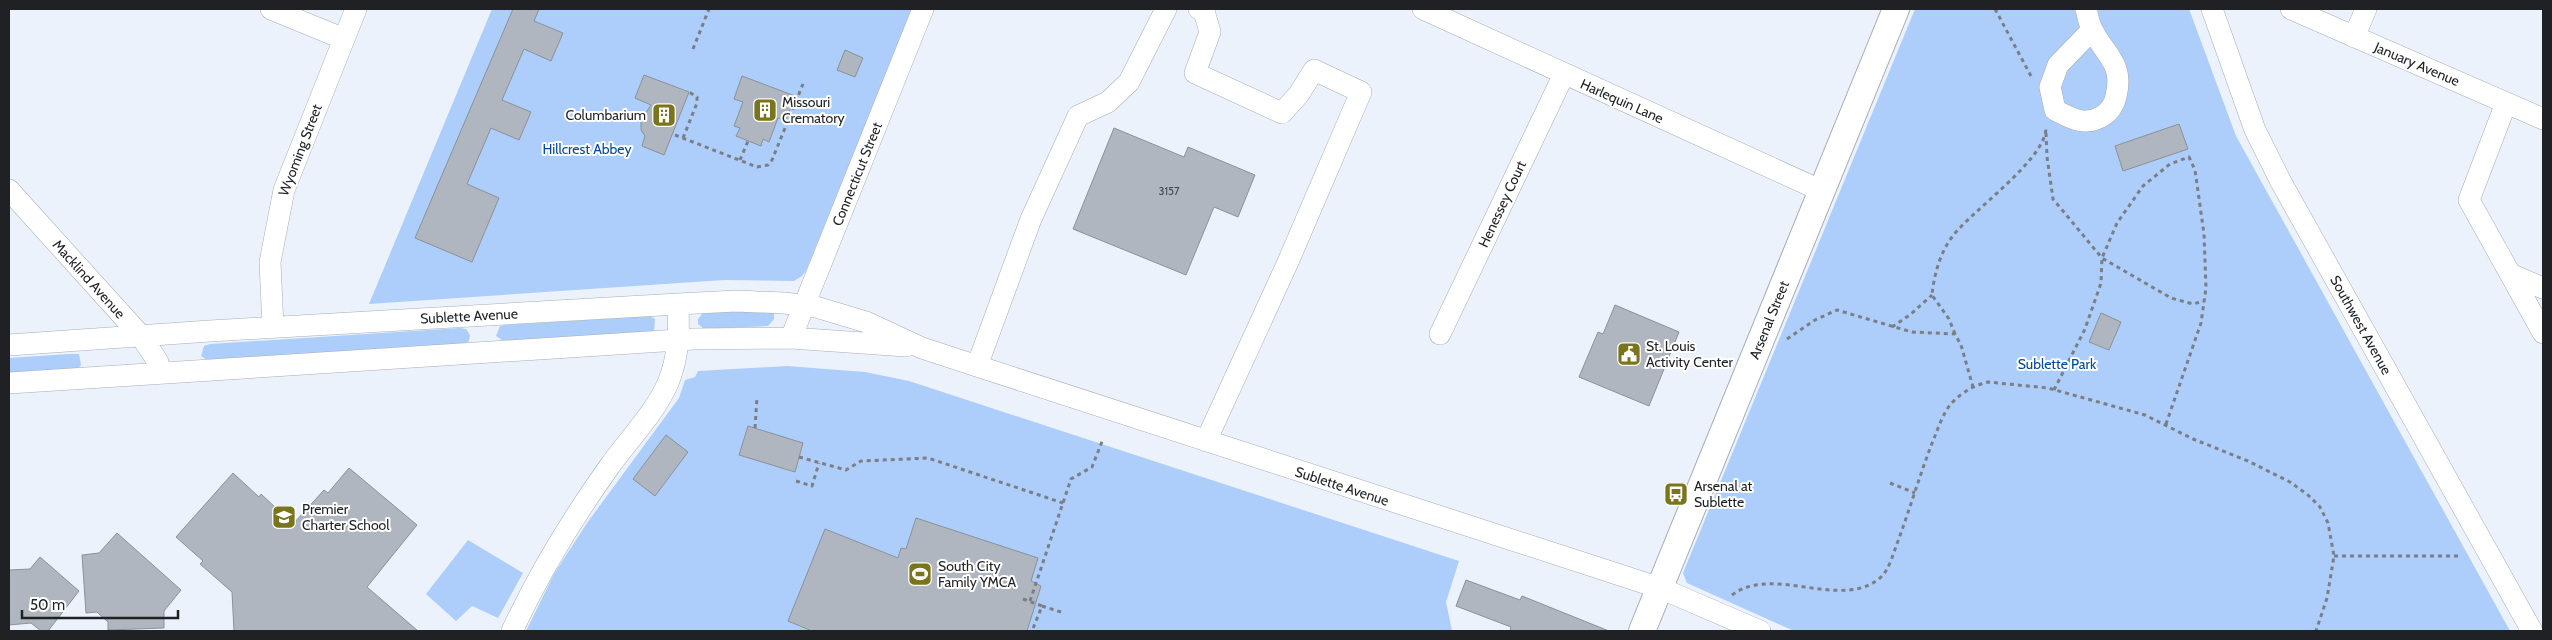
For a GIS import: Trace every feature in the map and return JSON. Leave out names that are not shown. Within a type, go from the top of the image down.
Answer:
[{"type":"main road","name":"Arsenal Street","points":[[1642,631],[1896,9]]},
{"type":"street","points":[[271,9],[344,39]]},
{"type":"street","name":"Wyoming Street","points":[[273,327],[270,262],[284,190],[356,9]]},
{"type":"street","name":"Connecticut Street","points":[[791,338],[923,9]]},
{"type":"street","points":[[978,366],[1031,219],[1078,116],[1108,102],[1129,82],[1166,9]]},
{"type":"street","points":[[1199,9],[1204,11],[1210,32],[1195,73],[1282,113],[1299,94],[1314,70],[1361,92],[1288,262],[1206,441]]},
{"type":"street","name":"Harlequin Lane","points":[[1423,9],[1822,191]]},
{"type":"street","points":[[2086,9],[2092,30]]},
{"type":"street","name":"Southwest Avenue","points":[[2212,9],[2254,130],[2532,631]]},
{"type":"street","name":"January Avenue","points":[[2291,9],[2543,119]]},
{"type":"street","points":[[2354,37],[2366,9]]},
{"type":"street","name":"Henessey Court","points":[[1440,334],[1564,74]]},
{"type":"street","points":[[2506,103],[2469,200],[2543,333]]},
{"type":"street","name":"Macklind Avenue","points":[[9,190],[141,336],[158,362],[160,373]]},
{"type":"street","points":[[2510,274],[2543,288]]},
{"type":"street","name":"Sublette Avenue","points":[[9,345],[273,327],[736,301],[805,305],[866,322],[922,348],[1660,588],[1760,631]]},
{"type":"street","points":[[512,631],[527,598],[564,533],[662,396],[673,368],[680,340],[678,304]]},
{"type":"street","name":"Sublette Avenue","points":[[9,383],[680,340],[791,338],[922,348]]},
{"type":"path","points":[[693,49],[709,9]]},
{"type":"path","points":[[675,135],[763,167],[772,160],[803,84]]},
{"type":"path","points":[[683,138],[697,103],[697,98],[688,92]]},
{"type":"path","points":[[2046,131],[2047,157],[2053,199],[2102,258],[2171,298],[2193,304],[2204,300]]},
{"type":"path","points":[[740,160],[748,141]]},
{"type":"path","points":[[2054,390],[2086,329],[2101,283],[2102,258],[2117,223],[2143,186],[2170,164],[2189,157],[2195,170],[2204,234],[2206,288],[2198,331],[2166,424]]},
{"type":"path","points":[[1892,327],[1911,314],[1932,295],[1934,279],[1944,250],[1952,237],[1979,208],[2030,162]]},
{"type":"path","points":[[1932,295],[1949,319],[1961,345],[1973,387]]},
{"type":"path","points":[[1787,339],[1815,320],[1837,310],[1912,332],[1955,334]]},
{"type":"path","points":[[1732,595],[1739,590],[1763,585],[1803,585],[1845,591],[1864,587],[1881,578],[1894,552],[1924,462],[1950,405],[1973,387],[1988,382],[2054,390],[2145,415],[2193,439],[2248,461],[2290,482],[2320,507],[2328,523],[2334,556],[2327,598],[2316,631]]},
{"type":"path","points":[[755,428],[757,397]]},
{"type":"path","points":[[1030,601],[1071,479],[1095,463],[1103,439]]},
{"type":"path","points":[[799,457],[846,470],[861,461],[928,458],[1063,503]]},
{"type":"path","points":[[796,481],[812,486],[819,463]]},
{"type":"path","points":[[1890,483],[1915,493]]},
{"type":"path","points":[[2334,556],[2459,556]]},
{"type":"path","points":[[1023,599],[1061,612]]},
{"type":"path","points":[[1032,631],[1042,606]]},
{"type":"green space","name":"Hillcrest Abbey","points":[[492,9],[912,9],[806,271],[794,281],[724,280],[369,304]]},
{"type":"green space","name":"Sublette Park","points":[[1915,9],[2189,9],[2236,136],[2510,631],[1794,631],[1687,583],[1683,573]]},
{"type":"green space","points":[[734,310],[774,313],[774,319],[768,326],[704,329],[698,324],[698,319],[703,313]]},
{"type":"green space","points":[[650,316],[655,319],[654,332],[505,342],[496,336],[500,326],[505,325]]},
{"type":"green space","points":[[466,329],[470,335],[469,341],[464,344],[209,361],[201,356],[204,346],[210,344]]},
{"type":"green space","points":[[79,354],[81,365],[77,370],[9,374],[9,358]]},
{"type":"green space","points":[[787,366],[865,372],[909,381],[1459,561],[1446,602],[1452,631],[526,631],[554,574],[587,523],[679,398],[685,380],[695,377],[698,371]]},
{"type":"green space","points":[[468,540],[523,573],[498,618],[472,606],[456,621],[426,594]]},
{"type":"building","points":[[513,9],[539,9],[534,21],[563,33],[551,61],[524,49],[502,100],[531,112],[519,140],[491,128],[467,184],[499,198],[472,262],[415,238]]},
{"type":"building","points":[[845,50],[863,58],[855,77],[837,70]]},
{"type":"building","name":"Columbarium","points":[[644,75],[689,92],[664,155],[642,146],[645,136],[641,130],[641,120],[651,105],[635,98]]},
{"type":"building","name":"Missouri Crematory","points":[[742,76],[795,96],[786,120],[778,118],[769,142],[763,139],[761,146],[736,136],[740,128],[734,126],[743,102],[734,99]]},
{"type":"building","points":[[2179,124],[2188,149],[2123,171],[2115,146]]},
{"type":"building","points":[[1114,128],[1184,157],[1188,147],[1255,175],[1238,217],[1214,207],[1186,275],[1073,229]]},
{"type":"building","name":"St. Louis Activity Center","points":[[1615,305],[1679,332],[1649,406],[1579,377],[1598,332],[1603,334]]},
{"type":"building","points":[[2101,313],[2121,322],[2109,350],[2089,342]]},
{"type":"building","points":[[748,426],[803,443],[795,472],[739,455]]},
{"type":"building","points":[[666,435],[688,452],[655,496],[633,479]]},
{"type":"building","points":[[349,468],[417,525],[367,587],[418,631],[234,631],[232,592],[200,564],[203,561],[176,537],[233,473],[259,497],[261,494],[293,524],[324,490],[328,493]]},
{"type":"building","name":"South City Family YMCA","points":[[916,518],[1038,558],[1031,581],[1041,586],[1027,631],[812,631],[788,621],[825,529],[898,558],[901,548],[906,549]]},
{"type":"building","points":[[117,533],[181,590],[164,611],[164,628],[108,630],[108,622],[97,612],[86,613],[82,555],[99,553]]},
{"type":"building","points":[[40,557],[79,591],[48,631],[41,631],[31,623],[9,625],[9,570],[30,569]]},
{"type":"building","points":[[1466,580],[1520,600],[1522,596],[1609,631],[1510,631],[1511,627],[1456,606]]},
{"type":"place","name":"Missouri Crematory","points":[[765,110]]},
{"type":"place","name":"Columbarium","points":[[664,115]]},
{"type":"place","name":"St. Louis Activity Center","points":[[1629,354]]},
{"type":"place","name":"Arsenal at Sublette","points":[[1676,494]]},
{"type":"place","name":"Premier Charter School","points":[[284,517]]},
{"type":"place","name":"South City Family YMCA","points":[[920,574]]}]
